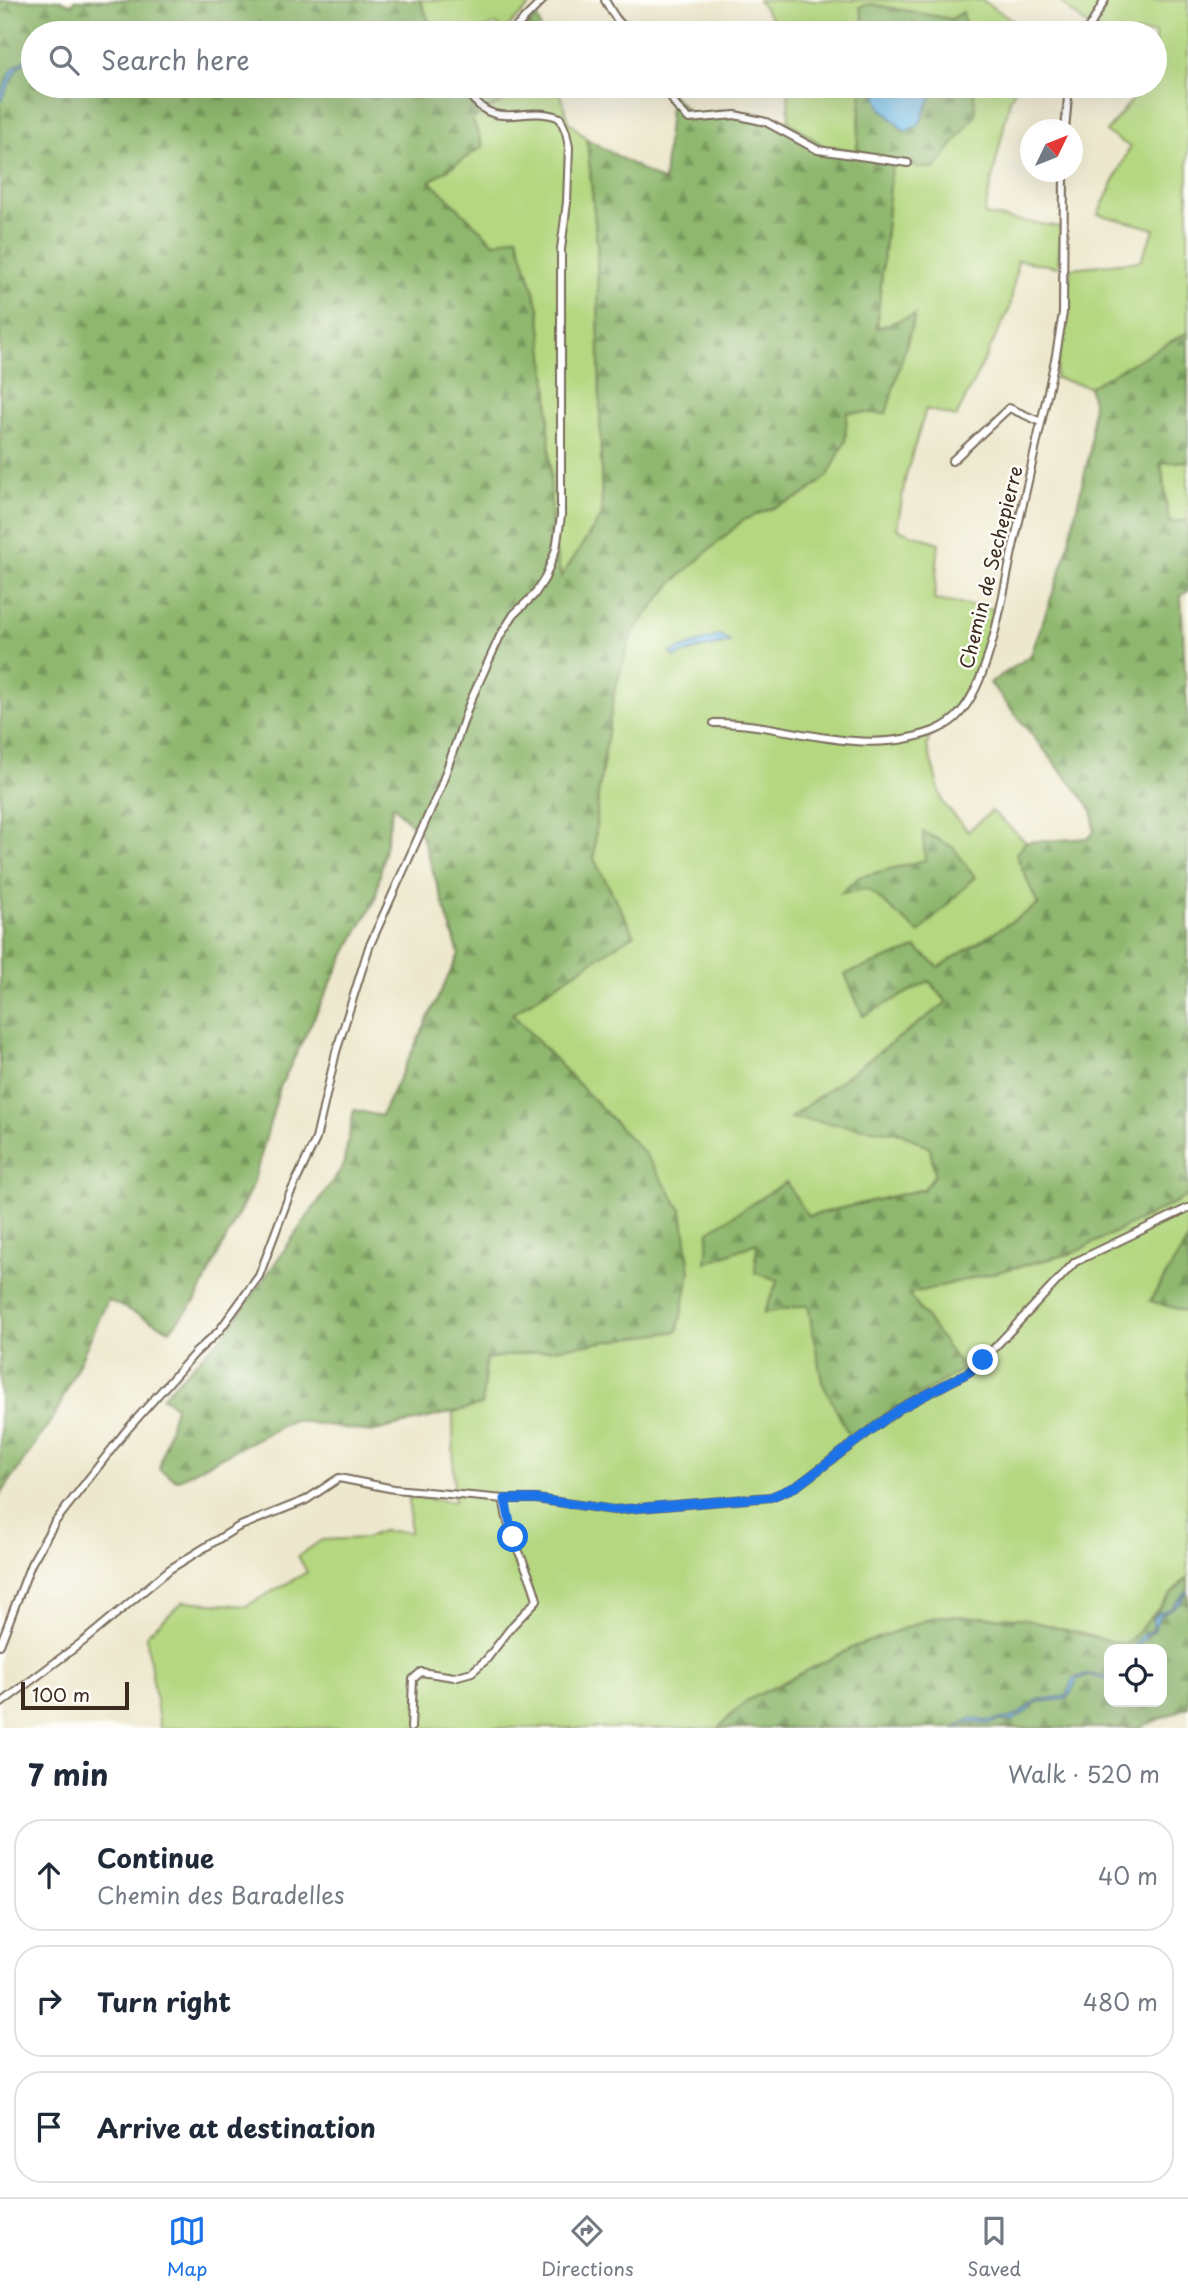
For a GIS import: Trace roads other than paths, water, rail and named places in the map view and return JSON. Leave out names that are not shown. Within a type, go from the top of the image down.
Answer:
[{"type":"street","points":[[522,21],[543,0]]},
{"type":"street","points":[[605,0],[617,21]]},
{"type":"street","points":[[1093,21],[1105,0]]},
{"type":"street","points":[[0,1645],[31,1564],[55,1522],[158,1394],[219,1331],[259,1276],[289,1195],[316,1139],[336,1052],[369,947],[440,789],[470,702],[500,636],[514,614],[534,595],[545,578],[556,549],[561,516],[561,249],[567,202],[569,147],[560,118],[550,114],[494,116],[482,110],[472,98]]},
{"type":"street","points":[[672,98],[689,119],[735,115],[766,122],[818,150],[908,163]]},
{"type":"street","points":[[1066,119],[1068,98]]},
{"type":"street","name":"Chemin de Sechepierre","points":[[714,723],[737,722],[865,743],[927,734],[944,727],[960,713],[981,678],[998,617],[1063,313],[1064,182]]},
{"type":"street","points":[[952,461],[1009,408],[1041,422]]},
{"type":"street","points":[[0,1704],[85,1640],[170,1569],[238,1527],[306,1500],[339,1478],[394,1489],[505,1499],[536,1499],[614,1510],[771,1497],[797,1486],[899,1409],[969,1372],[1075,1262],[1188,1208]]},
{"type":"street","points":[[411,1728],[413,1679],[421,1672],[454,1677],[472,1672],[486,1660],[537,1600],[532,1579],[513,1537],[505,1499]]},
{"type":"water","points":[[21,62],[0,102],[0,95],[13,68]]},
{"type":"water","points":[[877,98],[931,98],[919,125],[905,132],[881,108]]},
{"type":"water","points":[[720,635],[730,642],[675,657],[670,653]]},
{"type":"water","points":[[1188,1590],[1179,1604],[1159,1616],[1154,1631],[1140,1644],[1136,1644],[1143,1634],[1153,1630],[1153,1619],[1157,1613],[1170,1609]]},
{"type":"water","points":[[1089,1674],[1104,1676],[1104,1679],[1091,1676],[1077,1679],[1066,1699],[1037,1702],[1012,1721],[988,1724],[970,1722],[955,1728],[971,1718],[985,1721],[1009,1718],[1037,1700],[1066,1696],[1073,1678]]}]
